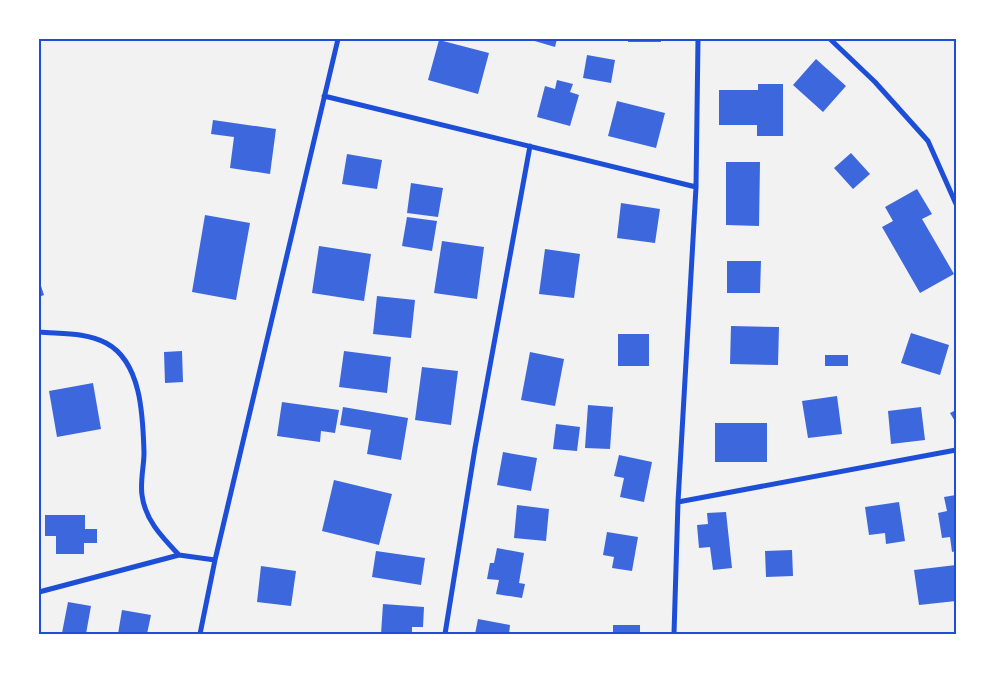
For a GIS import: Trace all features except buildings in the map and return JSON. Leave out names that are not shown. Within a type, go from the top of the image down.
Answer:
[{"type":"street","points":[[200,634],[338,39]]},
{"type":"street","points":[[674,634],[678,502],[696,187],[698,39]]},
{"type":"street","points":[[830,39],[875,82],[928,141],[956,204]]},
{"type":"street","points":[[324,96],[696,187]]},
{"type":"street","points":[[445,634],[475,448],[530,146]]},
{"type":"street","points":[[39,332],[84,336],[106,343],[122,356],[132,374],[144,421],[142,495],[154,528],[179,555]]},
{"type":"street","points":[[678,502],[956,450]]},
{"type":"street","points":[[39,592],[179,555],[216,560]]}]
